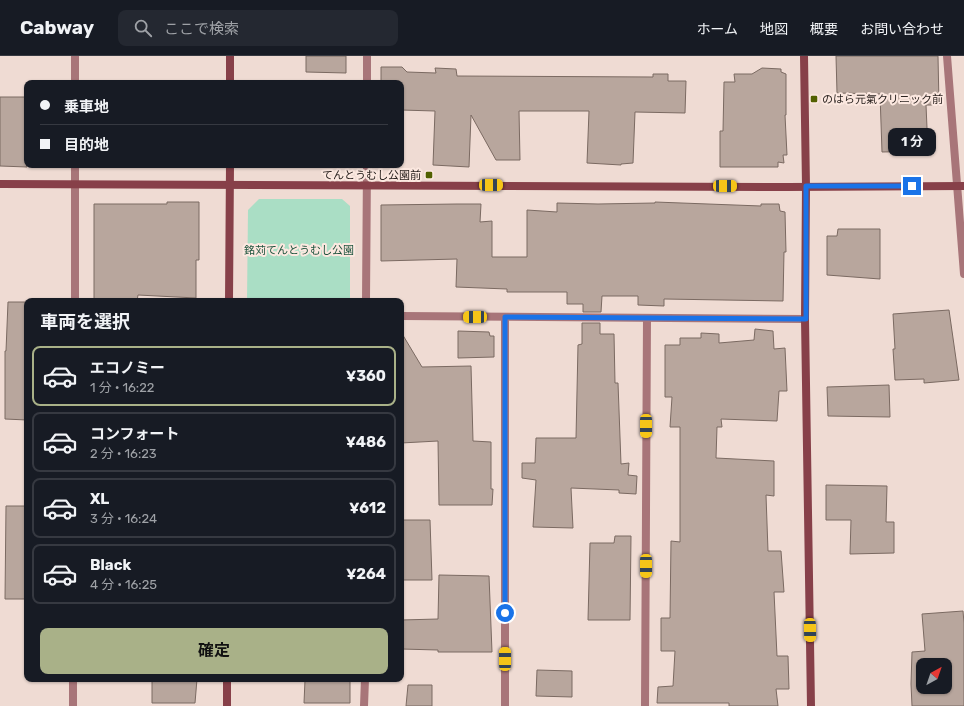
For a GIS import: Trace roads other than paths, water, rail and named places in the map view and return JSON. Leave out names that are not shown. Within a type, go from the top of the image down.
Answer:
[{"type":"street","points":[[75,56],[75,80]]},
{"type":"street","points":[[230,56],[230,80]]},
{"type":"street","points":[[367,56],[367,80]]},
{"type":"street","points":[[804,56],[811,706]]},
{"type":"street","points":[[947,56],[960,186],[964,274]]},
{"type":"street","points":[[75,168],[75,298]]},
{"type":"street","points":[[229,298],[230,168]]},
{"type":"street","points":[[366,298],[367,168]]},
{"type":"street","points":[[0,184],[960,186]]},
{"type":"street","points":[[404,316],[806,319]]},
{"type":"street","points":[[505,317],[505,706]]},
{"type":"street","points":[[645,706],[647,318]]},
{"type":"street","points":[[73,706],[74,682]]},
{"type":"street","points":[[227,682],[227,706]]},
{"type":"street","points":[[364,682],[364,706]]},
{"type":"place","name":"のはら元氣クリニック前","points":[[814,99]]},
{"type":"place","name":"てんとうむし公園前","points":[[429,175]]},
{"type":"park label","name":"銘苅てんとうむし公園","points":[[299,250]]}]
